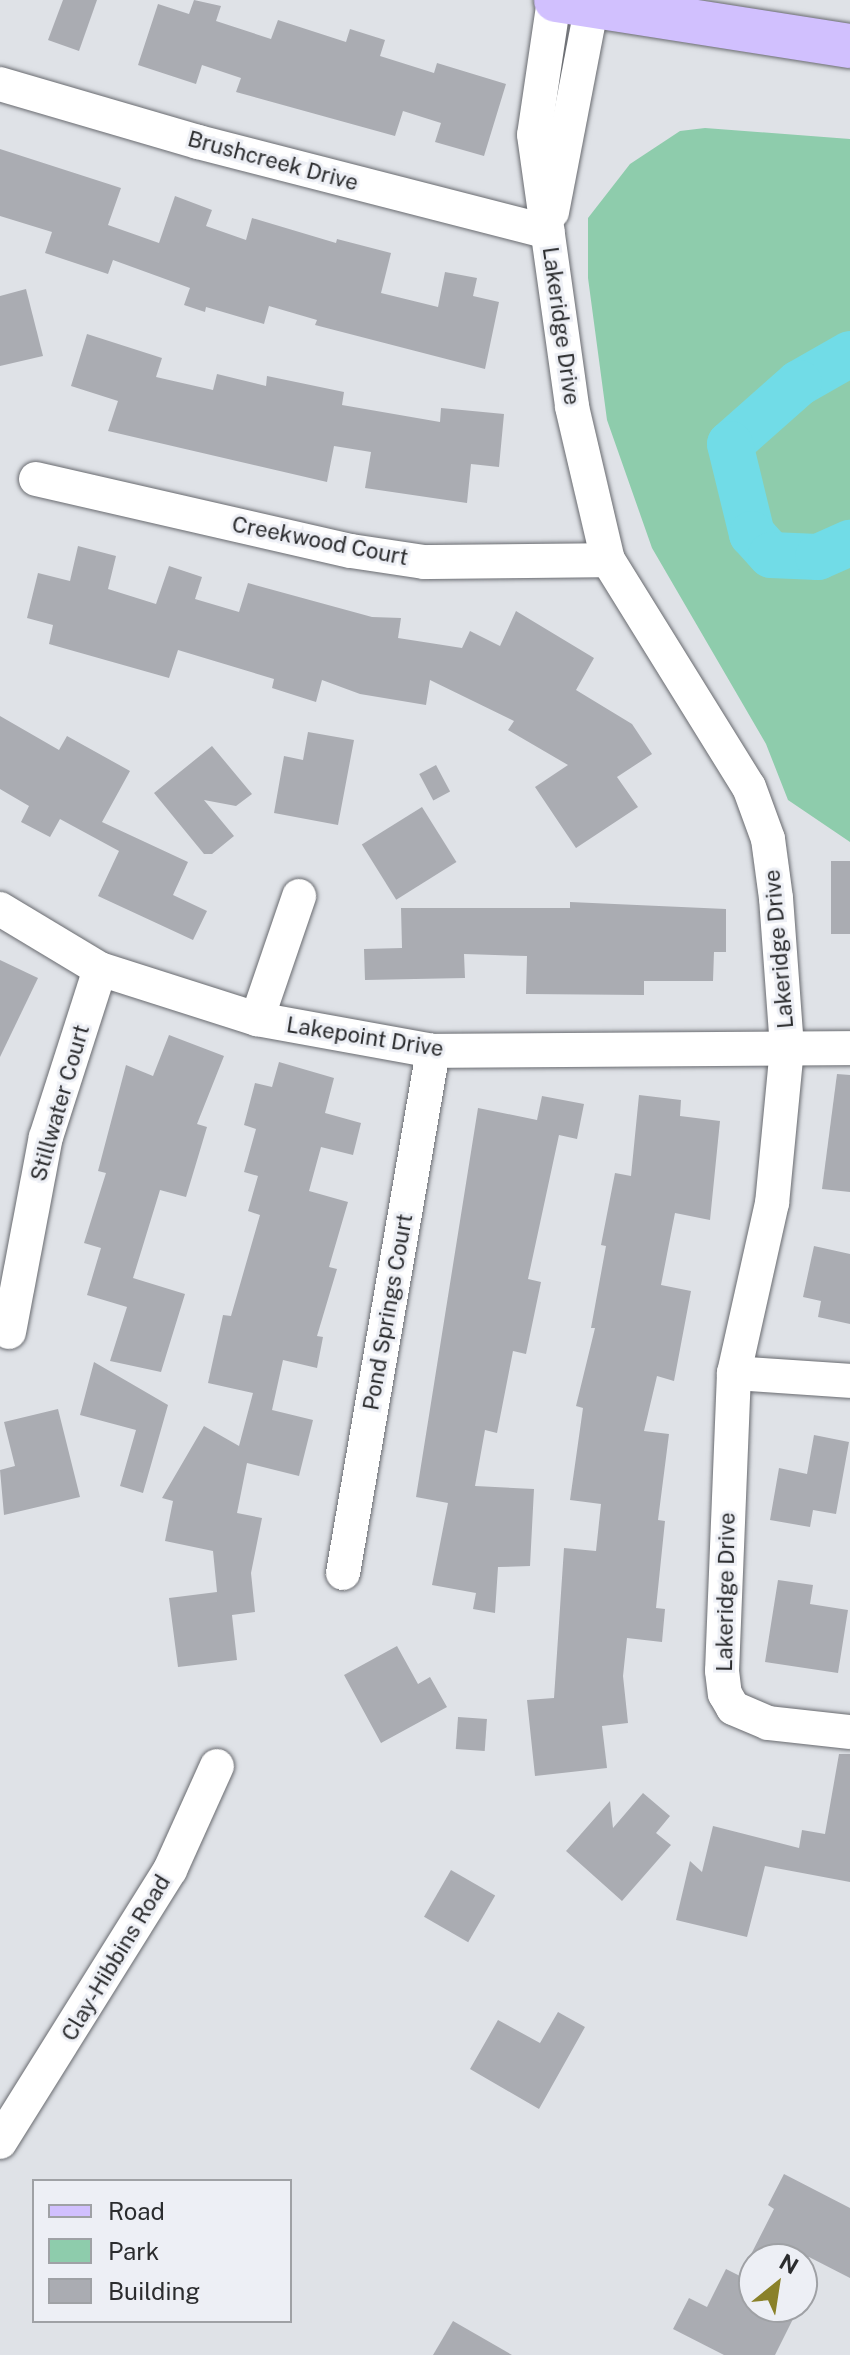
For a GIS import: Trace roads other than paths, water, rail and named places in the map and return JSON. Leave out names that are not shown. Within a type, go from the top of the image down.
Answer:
[{"type":"main road","points":[[574,2],[840,45]]},
{"type":"street","name":"Lakeridge Drive","points":[[574,2],[548,232],[572,407],[608,560],[749,787],[768,839],[787,1048],[772,1203],[734,1373],[722,1671],[733,1708],[768,1723],[850,1732]]},
{"type":"street","name":"Brushcreek Drive","points":[[0,84],[198,142],[548,232]]},
{"type":"street","name":"Creekwood Court","points":[[36,479],[351,551],[424,562],[608,560]]},
{"type":"street","points":[[257,1019],[299,896]]},
{"type":"street","name":"Lakepoint Drive","points":[[0,909],[100,969],[257,1019],[433,1051],[850,1048]]},
{"type":"street","name":"Stillwater Court","points":[[9,1332],[46,1137],[100,969]]},
{"type":"street","name":"Pond Springs Court","points":[[343,1573],[433,1051]]},
{"type":"street","points":[[734,1373],[850,1381]]},
{"type":"street","name":"Clay-Hibbins Road","points":[[0,2142],[170,1870],[217,1766]]},
{"type":"waterway","points":[[850,354],[799,383],[730,444],[752,534],[771,555],[818,557],[850,543]]}]
